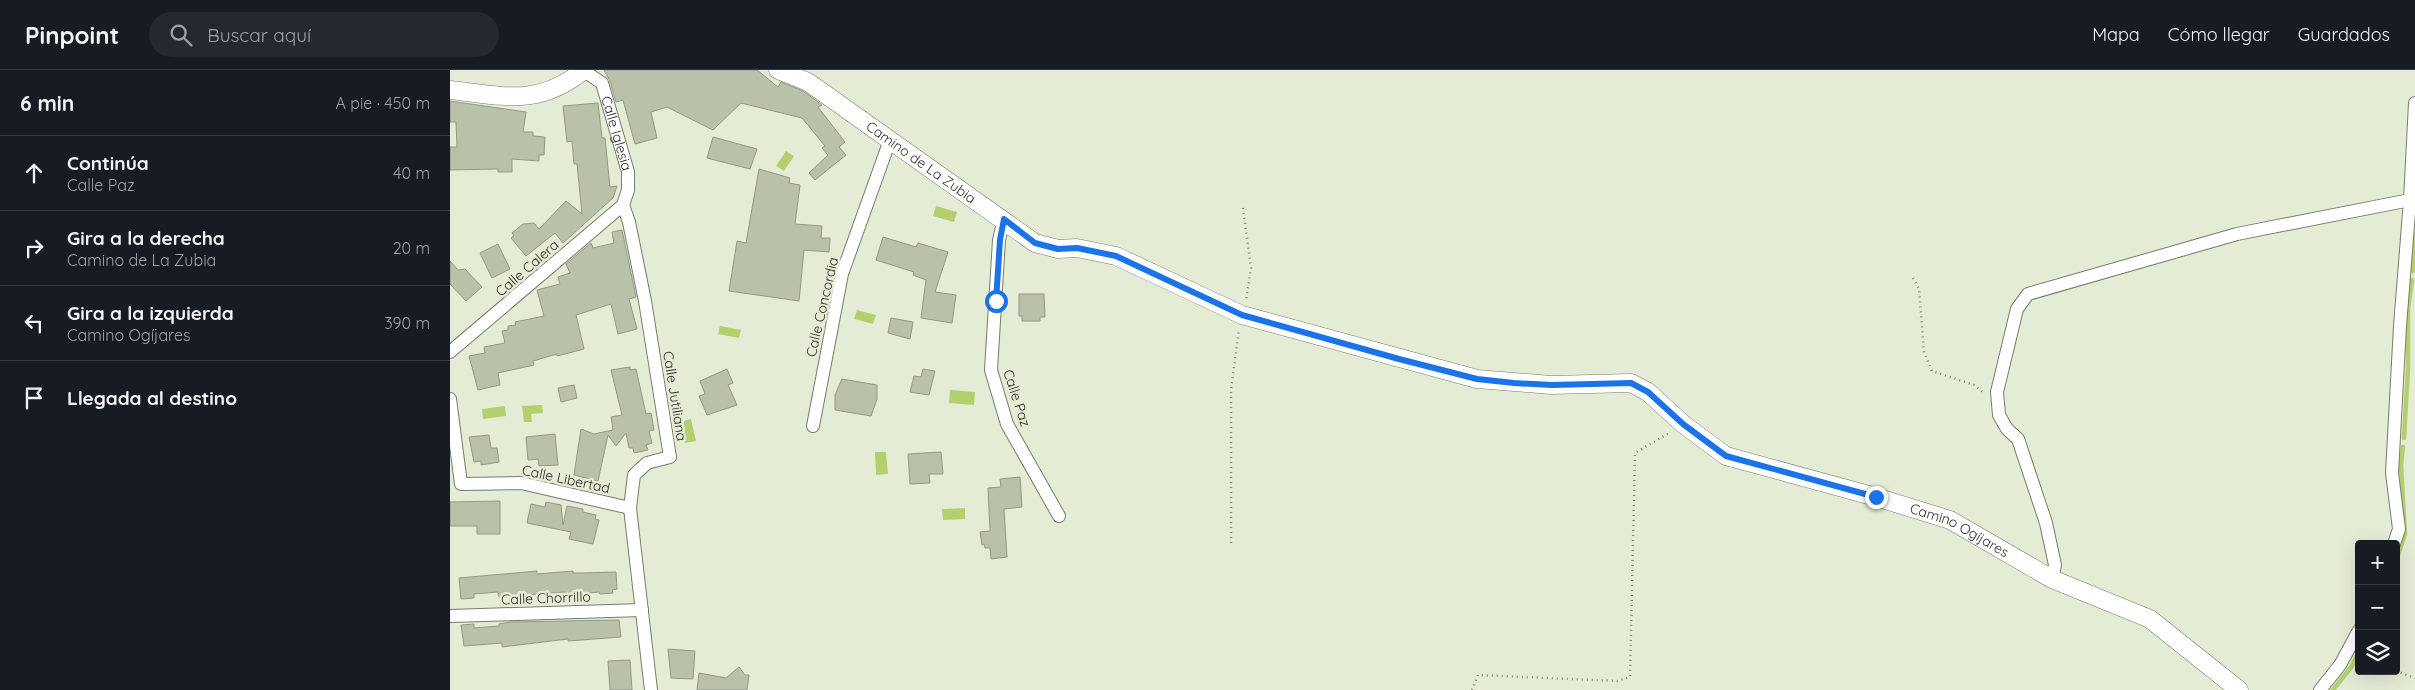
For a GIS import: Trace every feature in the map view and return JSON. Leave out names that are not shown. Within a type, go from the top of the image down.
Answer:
[{"type":"street","points":[[450,90],[514,97],[536,96],[584,70]]},
{"type":"street","name":"Calle Iglesia","points":[[584,70],[602,83],[628,172],[628,190],[623,205]]},
{"type":"street","name":"Camino de La Zubia","points":[[778,70],[808,82],[1004,219],[1035,243]]},
{"type":"street","points":[[2395,540],[2399,529],[2392,473],[2415,104]]},
{"type":"street","name":"Calle Concordia","points":[[813,426],[842,274],[890,140]]},
{"type":"street","points":[[2052,579],[2055,565],[2048,532],[2028,463],[2018,439],[2008,429],[1999,415],[1997,403],[1997,392],[2017,309],[2028,294],[2236,234],[2410,200]]},
{"type":"street","name":"Calle Calera","points":[[450,352],[623,205]]},
{"type":"street","name":"Calle Jutiliana","points":[[623,205],[629,222],[645,301],[670,457],[647,463],[634,475],[630,508],[651,690]]},
{"type":"street","name":"Calle Paz","points":[[1004,219],[1000,240],[991,370],[1007,424],[1060,516]]},
{"type":"street","name":"Camino Ogíjares","points":[[1035,243],[1058,249],[1077,248],[1116,256],[1242,315],[1477,379],[1552,385],[1631,383],[1648,392],[1683,424],[1726,456],[1876,497],[1950,520],[2052,579],[2150,619],[2238,690]]},
{"type":"street","name":"Calle Libertad","points":[[450,399],[461,484],[521,483],[630,508]]},
{"type":"street","name":"Calle Chorrillo","points":[[450,616],[642,610]]},
{"type":"street","points":[[2320,690],[2340,665],[2355,637]]},
{"type":"path","points":[[1231,543],[1231,389],[1251,268],[1243,208]]},
{"type":"path","points":[[1913,278],[1919,289],[1924,352],[1932,371],[1974,385],[1997,403]]},
{"type":"path","points":[[1472,690],[1478,675],[1617,681],[1630,677],[1635,454],[1683,424]]},
{"type":"path","points":[[2400,672],[2415,678]]},
{"type":"shaded area","points":[[786,151],[794,156],[784,171],[776,166]]},
{"type":"shaded area","points":[[936,206],[957,212],[954,222],[933,216]]},
{"type":"shaded area","points":[[857,310],[876,315],[873,324],[854,319]]},
{"type":"shaded area","points":[[720,326],[741,330],[739,338],[718,334]]},
{"type":"shaded area","points":[[950,390],[975,392],[974,405],[949,403]]},
{"type":"shaded area","points":[[542,405],[543,413],[531,414],[532,422],[524,422],[522,406]]},
{"type":"shaded area","points":[[505,406],[506,416],[483,419],[482,409]]},
{"type":"shaded area","points":[[691,419],[696,441],[685,443],[681,422]]},
{"type":"shaded area","points":[[875,452],[886,452],[888,474],[876,475]]},
{"type":"shaded area","points":[[965,508],[965,519],[943,520],[942,509]]},
{"type":"building","points":[[604,70],[757,70],[778,87],[781,82],[803,91],[822,105],[818,107],[845,142],[839,147],[846,155],[815,180],[809,173],[828,155],[822,148],[825,146],[802,118],[741,103],[713,130],[667,107],[651,112],[657,138],[635,144],[623,100],[616,102],[610,81]]},
{"type":"building","points":[[450,101],[526,112],[523,132],[533,132],[533,136],[545,137],[544,155],[539,155],[539,161],[512,159],[512,172],[498,172],[498,169],[450,170],[450,147],[457,147],[456,122],[450,122]]},
{"type":"building","points":[[598,103],[602,138],[605,138],[610,187],[617,186],[613,198],[563,243],[555,233],[526,256],[511,238],[514,236],[512,233],[523,224],[534,223],[539,229],[566,201],[582,214],[577,164],[574,164],[572,141],[567,142],[563,106]]},
{"type":"building","points":[[713,137],[757,149],[750,169],[707,158]]},
{"type":"building","points":[[759,169],[790,178],[789,183],[800,185],[795,224],[822,226],[821,238],[830,238],[829,252],[804,250],[799,301],[729,291],[737,241],[746,243]]},
{"type":"building","points":[[622,230],[636,297],[629,299],[637,329],[618,334],[611,304],[576,315],[584,349],[557,356],[557,354],[533,361],[534,365],[498,373],[500,385],[478,390],[469,356],[485,353],[484,347],[505,343],[502,331],[508,330],[508,326],[516,325],[515,322],[544,316],[537,290],[560,284],[558,277],[570,273],[566,264],[591,243],[593,248],[614,243],[612,232]]},
{"type":"building","points":[[883,237],[916,247],[918,243],[948,252],[935,292],[956,295],[952,323],[921,318],[926,280],[913,275],[914,272],[876,260]]},
{"type":"building","points":[[498,244],[510,269],[492,278],[480,253]]},
{"type":"building","points":[[450,261],[458,270],[465,269],[482,287],[466,301],[450,284]]},
{"type":"building","points":[[1019,294],[1044,294],[1045,317],[1040,317],[1040,321],[1022,321],[1022,316],[1019,316]]},
{"type":"building","points":[[891,318],[913,322],[910,339],[888,333]]},
{"type":"building","points":[[630,367],[630,370],[636,369],[646,414],[651,413],[654,430],[649,431],[652,443],[646,445],[648,450],[634,453],[633,448],[629,448],[626,433],[616,446],[608,435],[598,481],[574,475],[581,429],[594,434],[613,430],[611,417],[622,415],[611,370]]},
{"type":"building","points":[[727,369],[733,383],[728,385],[737,405],[707,415],[699,396],[705,394],[700,381]]},
{"type":"building","points":[[923,369],[935,371],[929,395],[910,392],[914,376],[921,377]]},
{"type":"building","points":[[842,379],[877,385],[877,399],[871,416],[835,410],[835,395]]},
{"type":"building","points":[[574,385],[577,398],[561,402],[558,388]]},
{"type":"building","points":[[555,434],[558,465],[539,466],[538,459],[528,460],[526,437]]},
{"type":"building","points":[[489,435],[491,448],[497,448],[499,462],[481,465],[481,461],[474,462],[469,437]]},
{"type":"building","points":[[941,452],[943,474],[929,474],[930,483],[910,484],[908,454]]},
{"type":"building","points":[[1020,477],[1022,507],[1004,509],[1007,557],[991,559],[990,548],[985,548],[984,544],[982,545],[980,532],[990,531],[988,488],[1001,487],[1000,479]]},
{"type":"building","points":[[500,501],[500,534],[477,534],[477,526],[450,526],[450,502]]},
{"type":"building","points":[[546,502],[561,505],[563,525],[567,506],[583,509],[583,512],[596,515],[595,519],[599,520],[593,544],[569,539],[571,532],[527,523],[531,504],[545,507]]},
{"type":"building","points":[[537,571],[537,574],[573,571],[573,573],[616,572],[617,589],[612,590],[613,593],[600,594],[599,592],[566,595],[565,592],[499,597],[498,592],[474,594],[474,598],[461,599],[459,578]]},
{"type":"building","points":[[619,620],[621,637],[568,641],[568,639],[502,647],[502,643],[464,646],[461,625],[474,624],[474,628],[499,626],[499,624],[510,622]]},
{"type":"building","points":[[668,649],[695,651],[693,679],[671,678]]},
{"type":"building","points":[[630,660],[632,690],[610,690],[608,661]]},
{"type":"building","points":[[739,667],[745,675],[749,675],[747,690],[697,690],[699,673],[726,678]]},
{"type":"waterway","points":[[2413,271],[2415,234]]},
{"type":"waterway","points":[[2404,438],[2408,369],[2408,309],[2412,280]]},
{"type":"waterway","points":[[2400,549],[2405,534],[2401,465],[2403,447]]},
{"type":"waterway","points":[[2333,690],[2355,660]]},
{"type":"route","points":[[996,301],[1000,240],[1004,219],[1035,243],[1058,249],[1077,248],[1116,256],[1242,315],[1399,359],[1477,379],[1514,383],[1552,385],[1631,383],[1648,392],[1683,424],[1726,456],[1876,497]]}]
